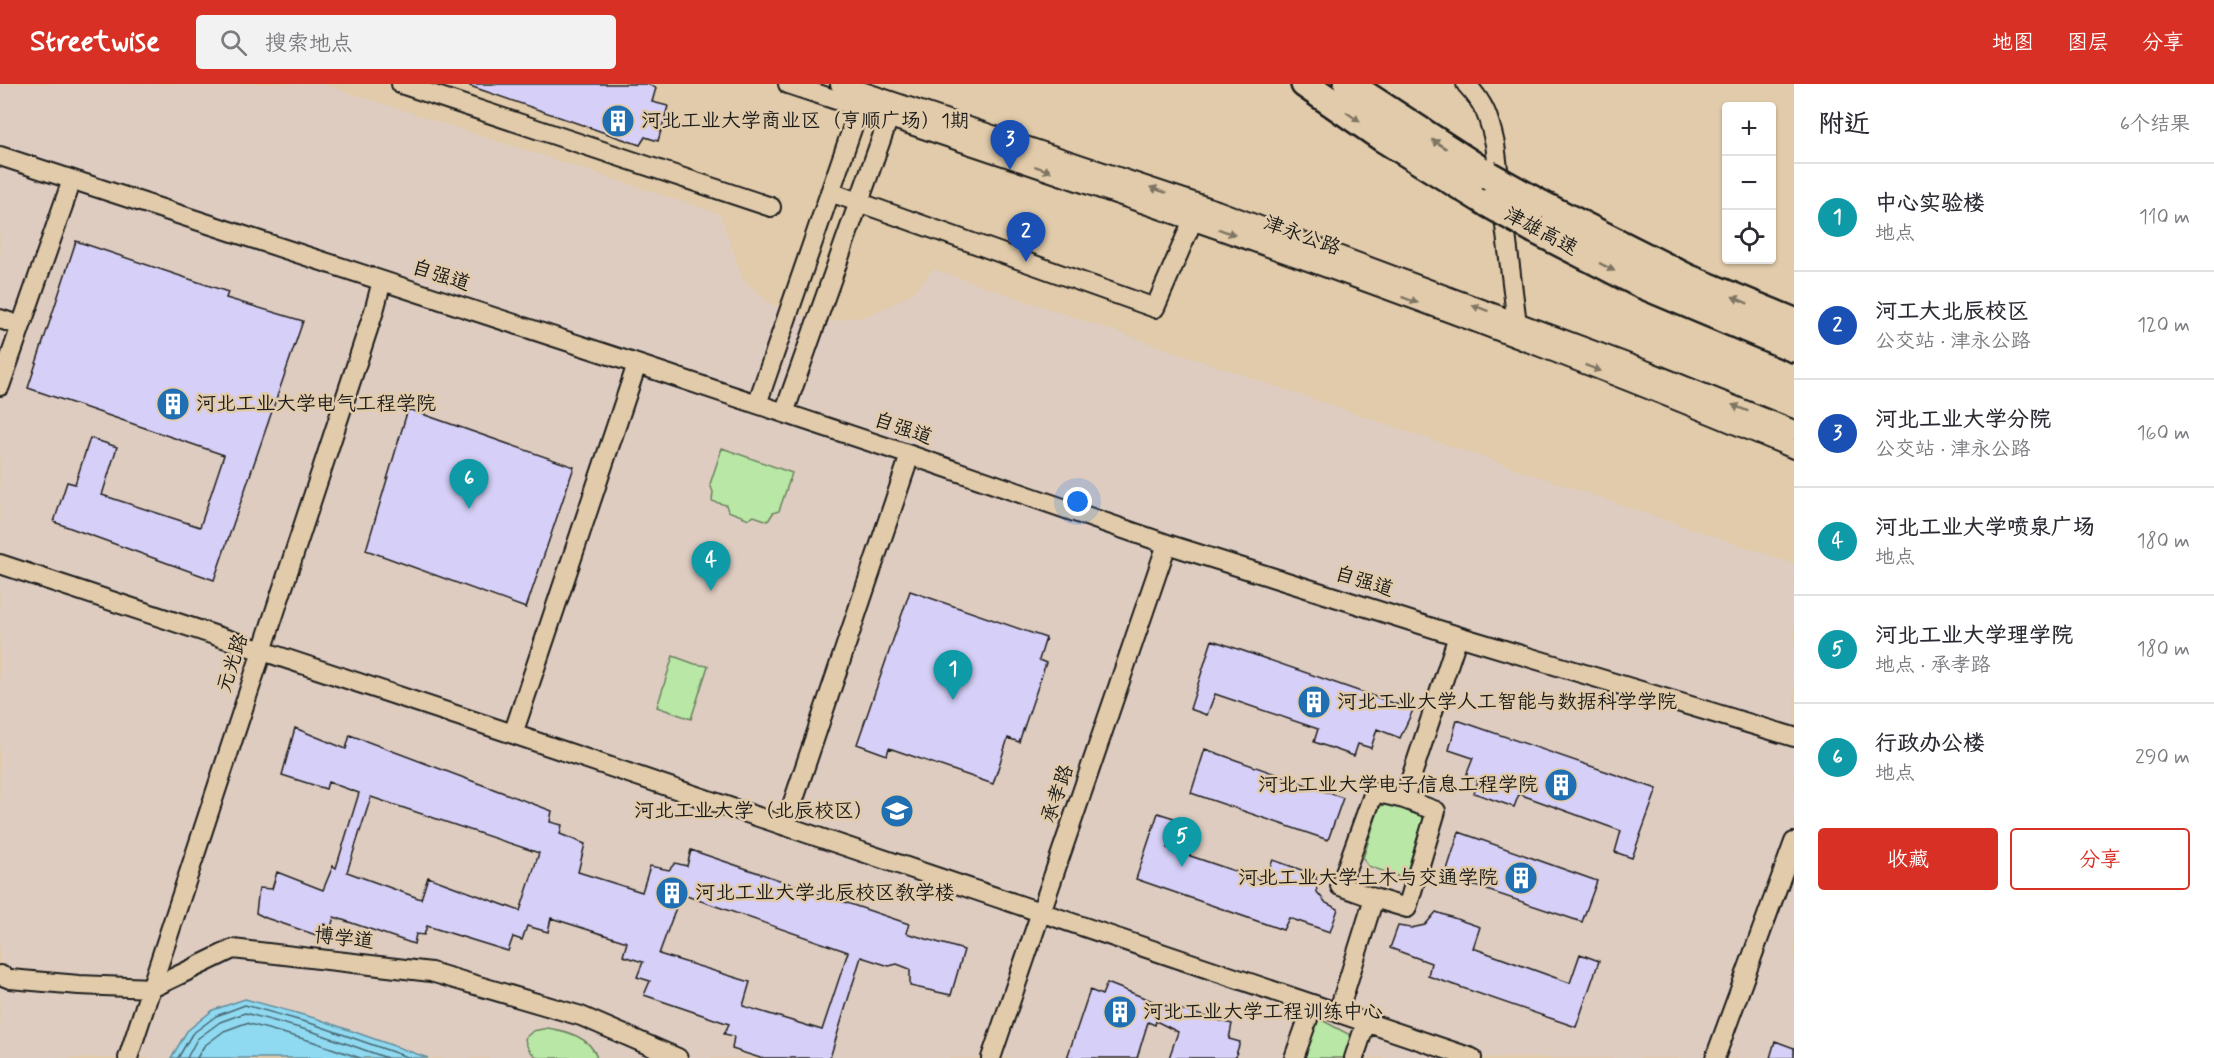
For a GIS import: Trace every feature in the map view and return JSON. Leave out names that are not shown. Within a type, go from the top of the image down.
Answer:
[{"type":"highway","name":"津雄高速","points":[[1305,84],[1401,149],[1536,231],[1639,283],[1794,348]]},
{"type":"highway","name":"津雄高速","points":[[1347,84],[1488,176],[1540,204],[1687,278],[1794,322]]},
{"type":"street","points":[[401,84],[771,207]]},
{"type":"street","name":"津永公路","points":[[788,84],[862,100],[1217,210],[1517,331],[1794,449]]},
{"type":"street","name":"津永公路","points":[[840,84],[862,100]]},
{"type":"street","points":[[1466,84],[1480,98],[1490,121],[1495,144],[1517,331]]},
{"type":"street","points":[[757,404],[862,100]]},
{"type":"street","points":[[784,413],[892,110]]},
{"type":"street","name":"津永公路","points":[[892,110],[1193,220],[1517,331],[1648,371],[1794,430]]},
{"type":"street","name":"自强道","points":[[1,160],[72,180],[637,363],[910,454],[1167,544],[1458,636],[1794,736]]},
{"type":"street","points":[[0,386],[72,180]]},
{"type":"street","points":[[830,192],[1155,308],[1193,220]]},
{"type":"street","name":"元光路","points":[[128,1058],[382,281]]},
{"type":"street","points":[[0,319],[21,326]]},
{"type":"street","points":[[513,734],[637,363]]},
{"type":"street","points":[[785,826],[910,454]]},
{"type":"street","name":"承孝路","points":[[991,1058],[1167,544]]},
{"type":"street","points":[[0,564],[513,734],[1472,1058]]},
{"type":"street","points":[[1404,799],[1458,636]]},
{"type":"street","points":[[1374,792],[1404,799],[1436,811],[1407,908],[1374,898],[1340,886],[1374,792]]},
{"type":"street","points":[[1715,1058],[1794,842]]},
{"type":"street","points":[[1338,1013],[1374,898]]},
{"type":"street","name":"博学道","points":[[0,975],[10,979],[79,985],[152,988],[233,949],[431,972],[581,1016],[678,1058]]},
{"type":"street","points":[[1294,1058],[1313,1005]]},
{"type":"street","points":[[1354,1058],[1366,1022]]},
{"type":"shaded area","name":"河北工业大学（北辰校区）","points":[[0,84],[323,84],[720,214],[743,279],[772,305],[821,322],[863,317],[889,306],[914,292],[933,269],[1794,564],[1794,1058],[0,1058]]},
{"type":"green space","points":[[722,448],[792,473],[779,511],[773,513],[768,521],[754,516],[749,519],[728,511],[726,505],[712,501],[713,492],[710,484]]},
{"type":"green space","points":[[673,656],[708,666],[691,719],[657,707]]},
{"type":"green space","points":[[1387,802],[1421,813],[1426,823],[1408,874],[1400,877],[1368,866],[1363,858],[1379,808]]},
{"type":"green space","points":[[1316,1017],[1352,1036],[1345,1058],[1301,1058]]},
{"type":"green space","points":[[548,1028],[570,1033],[584,1040],[597,1058],[538,1058],[529,1050],[525,1038],[533,1031]]},
{"type":"water","points":[[245,999],[318,1019],[428,1058],[171,1058],[187,1031],[213,1010]]},
{"type":"building","name":"河北工业大学商业区（亨顺广场）1期","points":[[471,84],[647,84],[656,88],[652,102],[668,106],[658,141],[645,137],[640,145],[470,86]]},
{"type":"building","name":"河北工业大学电气工程学院","points":[[76,241],[228,292],[226,298],[303,321],[214,580],[54,522],[67,482],[75,484],[90,438],[117,447],[102,495],[200,527],[224,455],[28,388]]},
{"type":"building","points":[[408,409],[574,467],[526,608],[366,550]]},
{"type":"building","points":[[910,591],[1046,638],[1039,660],[1046,663],[1019,742],[1008,738],[993,784],[889,748],[887,755],[857,744]]},
{"type":"building","name":"河北工业大学人工智能与数据科学学院","points":[[1212,640],[1413,710],[1400,738],[1377,729],[1371,748],[1358,744],[1354,756],[1314,742],[1318,729],[1215,694],[1207,715],[1190,709]]},
{"type":"building","name":"河北工业大学电子信息工程学院","points":[[1457,720],[1657,789],[1632,858],[1615,852],[1621,831],[1519,794],[1514,807],[1474,793],[1478,781],[1466,776],[1473,758],[1449,750]]},
{"type":"building","name":"河北工业大学北辰校区教学楼","points":[[295,728],[346,749],[350,735],[552,811],[550,822],[562,825],[560,834],[585,844],[578,872],[642,892],[650,866],[669,870],[675,863],[687,866],[691,850],[909,924],[906,933],[964,950],[951,995],[910,986],[910,969],[897,964],[889,966],[861,957],[830,1058],[760,1058],[732,1049],[734,1036],[724,1034],[729,1024],[644,995],[650,981],[637,977],[643,962],[623,956],[627,942],[551,918],[548,932],[527,926],[522,940],[513,937],[508,951],[427,926],[424,935],[416,934],[414,944],[334,917],[331,927],[324,924],[322,937],[256,913],[259,888],[272,889],[277,872],[323,890],[333,866],[336,868],[359,793],[328,782],[326,789],[282,775]],"holes":[[[371,797],[539,853],[520,911],[428,877],[421,899],[347,872]],[[681,894],[848,952],[822,1030],[743,1006],[750,982],[659,954]]]},
{"type":"building","points":[[1205,749],[1343,798],[1328,840],[1191,793]]},
{"type":"building","points":[[1158,813],[1177,819],[1167,848],[1264,881],[1273,860],[1316,875],[1317,892],[1326,903],[1338,909],[1330,932],[1289,918],[1283,930],[1136,879]]},
{"type":"building","name":"河北工业大学土木与交通学院","points":[[1459,832],[1597,881],[1582,922],[1445,876]]},
{"type":"building","points":[[1436,912],[1480,927],[1473,948],[1570,983],[1580,954],[1599,961],[1576,1027],[1428,976],[1431,963],[1390,948],[1398,926],[1411,928],[1425,925]]},
{"type":"building","name":"河北工业大学工程训练中心","points":[[1107,983],[1160,1004],[1232,1024],[1229,1039],[1240,1042],[1235,1058],[1169,1058],[1178,1032],[1156,1021],[1155,1025],[1148,1022],[1137,1058],[1067,1058],[1090,990],[1102,995]]},
{"type":"building","points":[[1775,1041],[1794,1048],[1794,1058],[1770,1058]]},
{"type":"place","name":"河北工业大学商业区（亨顺广场）1期","points":[[618,121]]},
{"type":"place","name":"河北工业大学分院","points":[[1010,170]]},
{"type":"place","name":"河工大北辰校区","points":[[1026,262]]},
{"type":"place","name":"河北工业大学电气工程学院","points":[[173,404]]},
{"type":"place","name":"行政办公楼","points":[[469,509]]},
{"type":"place","name":"河北工业大学喷泉广场","points":[[711,591]]},
{"type":"place","name":"中心实验楼","points":[[953,700]]},
{"type":"place","name":"河北工业大学人工智能与数据科学学院","points":[[1314,702]]},
{"type":"place","name":"河北工业大学电子信息工程学院","points":[[1561,785]]},
{"type":"place","name":"河北工业大学（北辰校区）","points":[[897,811]]},
{"type":"place","name":"河北工业大学理学院","points":[[1182,867]]},
{"type":"place","name":"河北工业大学土木与交通学院","points":[[1521,878]]},
{"type":"place","name":"河北工业大学北辰校区教学楼","points":[[672,893]]},
{"type":"place","name":"河北工业大学工程训练中心","points":[[1120,1012]]}]
